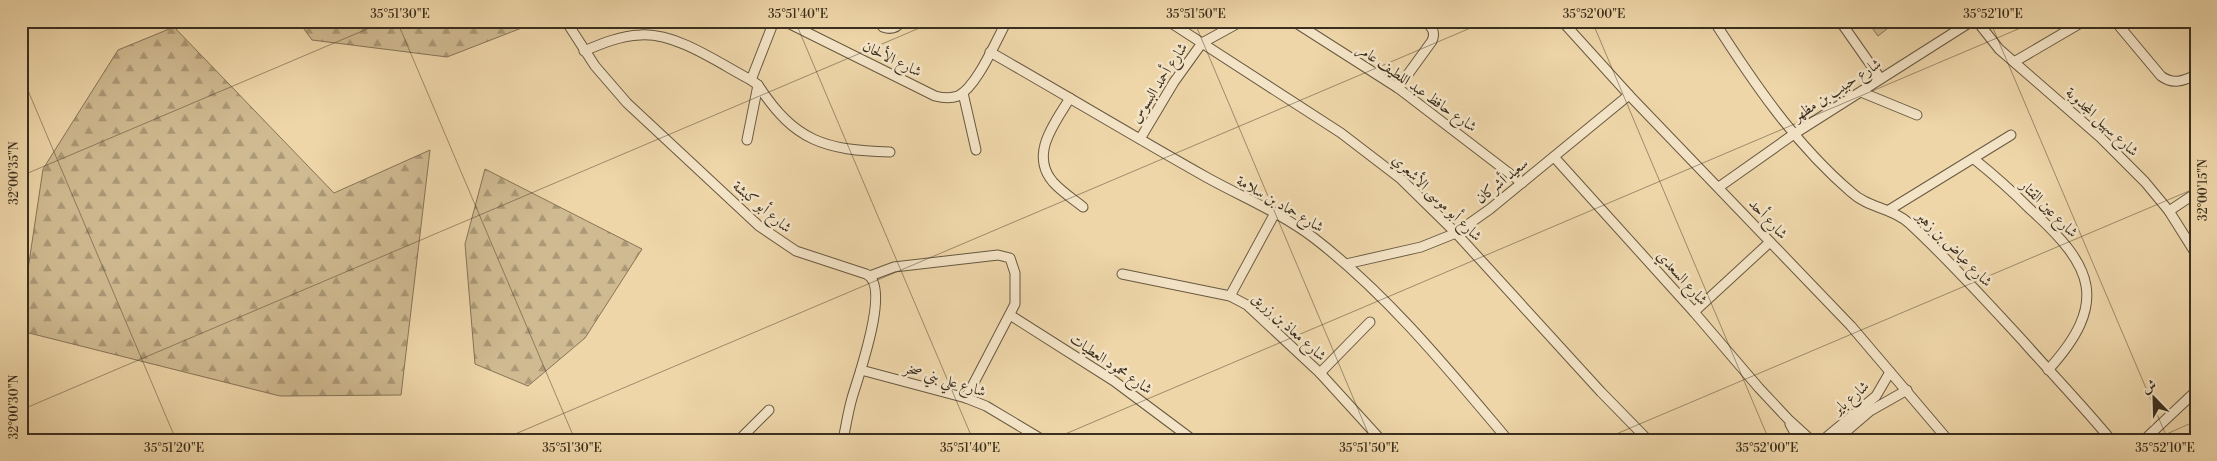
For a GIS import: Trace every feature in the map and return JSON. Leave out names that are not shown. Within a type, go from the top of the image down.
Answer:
[{"type":"street","name":"شارع أبو كبشة","points":[[566,21],[601,74],[627,103],[758,226],[796,251],[870,276]]},
{"type":"street","points":[[747,140],[755,82],[774,21]]},
{"type":"street","name":"شارع الألحان","points":[[784,21],[935,96],[951,98],[963,93]]},
{"type":"street","points":[[878,21],[883,27],[892,28],[898,26],[902,21]]},
{"type":"street","points":[[976,150],[963,93],[974,80],[1007,21]]},
{"type":"street","name":"شارع أبو موسى الأشعري","points":[[1168,21],[1353,142],[1401,179],[1456,233],[1648,440]]},
{"type":"street","points":[[1202,43],[1242,21]]},
{"type":"street","name":"شارع حافظ عبد اللطيف عامر","points":[[1293,21],[1398,88],[1522,183]]},
{"type":"street","points":[[1398,88],[1432,42],[1434,33],[1432,27],[1424,21]]},
{"type":"street","name":"شارع عياض بن زهير","points":[[1714,21],[1756,85],[1794,134],[1852,194],[1868,204],[1890,210],[1908,222],[1948,260],[2112,440]]},
{"type":"street","points":[[1840,21],[1880,78]]},
{"type":"street","name":"شارع حبيب بن مظهر","points":[[1719,187],[1794,134],[1972,21]]},
{"type":"street","name":"شارع سهيل المجدوبة","points":[[1977,21],[1998,49],[2116,152],[2145,182],[2170,212],[2196,254]]},
{"type":"street","points":[[2014,62],[2084,21]]},
{"type":"street","points":[[2115,21],[2161,76],[2167,80],[2182,81],[2196,75]]},
{"type":"street","name":"شارع أحد","points":[[1563,22],[1629,95],[1851,326],[1908,390],[1948,440]]},
{"type":"street","points":[[584,50],[627,36],[657,36],[691,48],[755,82],[790,126],[805,136],[838,148],[854,151],[890,152]]},
{"type":"street","name":"شارع أحمد البسوس","points":[[1140,139],[1174,82],[1202,43]]},
{"type":"street","name":"شارع حماد بن سلامة","points":[[990,52],[1140,139],[1302,229],[1346,264],[1388,304],[1508,440]]},
{"type":"street","points":[[1861,92],[1917,115]]},
{"type":"street","name":"سعيد أشركان","points":[[1346,264],[1421,248],[1456,233],[1490,210],[1629,95]]},
{"type":"street","points":[[1070,98],[1047,136],[1043,157],[1052,181],[1083,207]]},
{"type":"street","points":[[1890,210],[2011,135]]},
{"type":"street","name":"شارع السعدي","points":[[1554,158],[1788,419],[1811,440]]},
{"type":"street","name":"شارع عين القتار","points":[[1974,159],[1999,179],[2054,232],[2073,253],[2082,268],[2087,294],[2083,318],[2064,352],[2048,370]]},
{"type":"street","points":[[2170,212],[2196,193]]},
{"type":"street","points":[[1230,296],[1275,214]]},
{"type":"street","points":[[1694,312],[1770,242]]},
{"type":"street","points":[[844,440],[852,397],[861,370],[875,307],[876,285],[870,276],[894,267],[998,255],[1006,256],[1012,261],[1016,286],[1015,304],[966,398]]},
{"type":"street","name":"شارع معاذ بن زريق","points":[[1122,274],[1230,296],[1254,310],[1320,373],[1381,440]]},
{"type":"street","name":"شارع محمود العطيات","points":[[1010,315],[1114,381],[1193,440]]},
{"type":"street","points":[[1320,373],[1370,322]]},
{"type":"street","name":"شارع علي بني صخر","points":[[861,370],[966,398],[986,406],[1043,440]]},
{"type":"street","name":"شارع باير","points":[[1823,440],[1876,396],[1890,372]]},
{"type":"street","name":"شارع باير","points":[[1836,440],[1870,410],[1908,390]]},
{"type":"street","points":[[2144,440],[2196,390]]},
{"type":"street","points":[[739,440],[769,410]]},
{"type":"street","name":"شارع السعدي","points":[[1788,419],[1799,440]]},
{"type":"green space","points":[[298,21],[530,21],[532,24],[447,57],[312,40]]},
{"type":"green space","points":[[1867,21],[1897,21],[1878,36]]},
{"type":"green space","points":[[174,27],[334,193],[430,150],[401,395],[280,396],[21,331],[21,316],[43,169],[118,50]]},
{"type":"green space","points":[[485,169],[642,249],[585,338],[528,386],[475,364],[465,244]]}]
